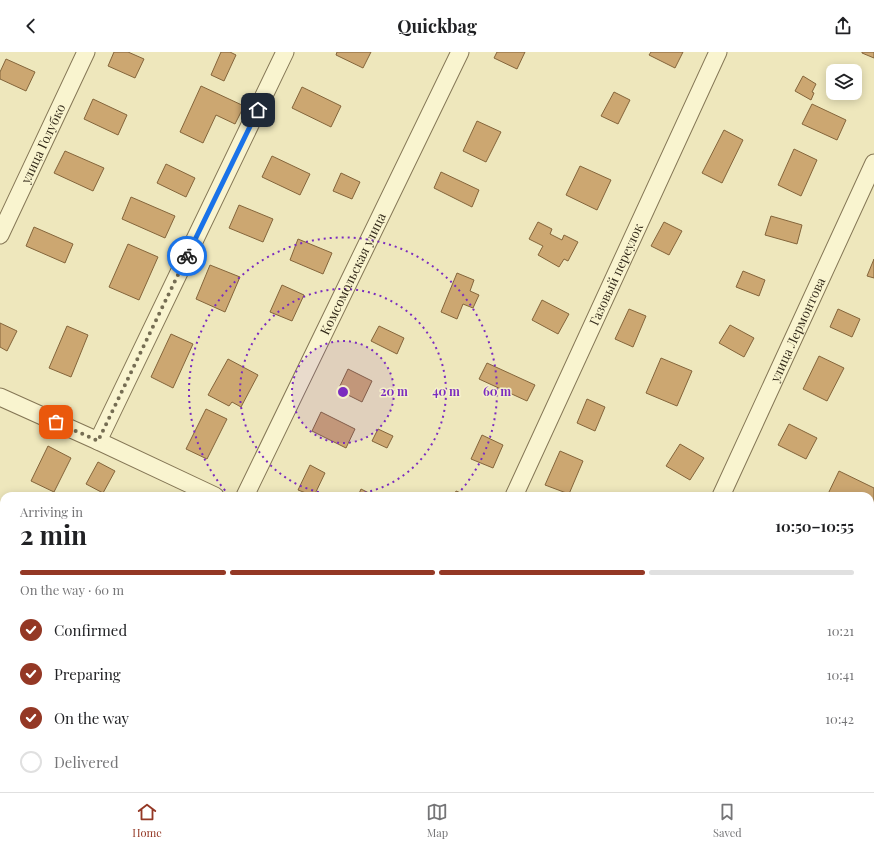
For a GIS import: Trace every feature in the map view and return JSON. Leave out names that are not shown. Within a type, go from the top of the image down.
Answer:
[{"type":"street","name":"улица Голубко","points":[[0,235],[86,52]]},
{"type":"street","points":[[98,441],[285,52]]},
{"type":"street","name":"Комсомольская улица","points":[[247,492],[460,52]]},
{"type":"street","name":"Газовый переулок","points":[[516,492],[718,52]]},
{"type":"street","name":"улица Лермонтова","points":[[723,492],[874,163]]},
{"type":"street","points":[[0,397],[206,492]]},
{"type":"building","points":[[114,52],[128,52],[144,59],[135,78],[108,66]]},
{"type":"building","points":[[221,52],[230,52],[236,55],[224,81],[211,75]]},
{"type":"building","points":[[337,52],[371,52],[363,68],[336,55]]},
{"type":"building","points":[[497,52],[525,52],[517,69],[494,58]]},
{"type":"building","points":[[651,52],[683,52],[675,68],[649,55]]},
{"type":"building","points":[[874,52],[874,58],[862,53]]},
{"type":"building","points":[[6,59],[35,72],[26,91],[0,79],[0,72]]},
{"type":"building","points":[[803,76],[816,84],[812,92],[814,93],[811,100],[795,91]]},
{"type":"building","points":[[201,86],[244,106],[235,124],[216,115],[203,143],[180,132]]},
{"type":"building","points":[[302,87],[341,106],[331,127],[292,108]]},
{"type":"building","points":[[614,92],[630,100],[618,124],[601,116]]},
{"type":"building","points":[[93,99],[127,115],[118,135],[84,119]]},
{"type":"building","points":[[812,104],[846,120],[837,140],[802,124]]},
{"type":"building","points":[[477,121],[501,132],[486,162],[463,151]]},
{"type":"building","points":[[724,130],[743,140],[722,183],[702,173]]},
{"type":"building","points":[[794,149],[817,160],[801,196],[778,185]]},
{"type":"building","points":[[65,151],[104,168],[93,191],[54,173]]},
{"type":"building","points":[[272,156],[310,174],[300,195],[262,177]]},
{"type":"building","points":[[166,164],[195,178],[186,197],[157,183]]},
{"type":"building","points":[[580,166],[611,180],[597,210],[566,195]]},
{"type":"building","points":[[441,172],[479,190],[472,207],[434,188]]},
{"type":"building","points":[[341,173],[360,182],[352,199],[333,191]]},
{"type":"building","points":[[131,197],[175,216],[165,238],[122,219]]},
{"type":"building","points":[[239,205],[273,219],[263,242],[229,228]]},
{"type":"building","points":[[771,216],[802,225],[797,244],[765,235]]},
{"type":"building","points":[[538,222],[552,229],[550,234],[562,240],[564,235],[578,242],[568,261],[564,259],[559,267],[538,255],[543,246],[529,239]]},
{"type":"building","points":[[664,222],[682,231],[669,255],[651,246]]},
{"type":"building","points":[[34,227],[73,244],[65,263],[26,246]]},
{"type":"building","points":[[298,239],[332,253],[323,274],[290,260]]},
{"type":"building","points":[[128,244],[158,257],[139,300],[109,287]]},
{"type":"building","points":[[874,259],[874,278],[867,276]]},
{"type":"building","points":[[210,265],[240,277],[225,312],[196,299]]},
{"type":"building","points":[[743,271],[765,280],[759,296],[736,287]]},
{"type":"building","points":[[457,273],[474,280],[470,291],[479,295],[473,308],[463,304],[457,319],[441,312]]},
{"type":"building","points":[[282,285],[304,295],[292,321],[270,312]]},
{"type":"building","points":[[542,300],[569,314],[558,334],[532,320]]},
{"type":"building","points":[[629,309],[646,316],[633,347],[615,339]]},
{"type":"building","points":[[838,309],[860,319],[852,337],[830,327]]},
{"type":"building","points":[[0,323],[17,331],[7,351],[0,347]]},
{"type":"building","points":[[730,325],[754,338],[744,357],[719,343]]},
{"type":"building","points":[[67,326],[88,335],[71,377],[49,368]]},
{"type":"building","points":[[379,326],[404,338],[397,354],[371,341]]},
{"type":"building","points":[[171,334],[193,344],[173,388],[151,377]]},
{"type":"building","points":[[819,356],[844,368],[827,401],[803,389]]},
{"type":"building","points":[[661,358],[692,371],[677,406],[646,393]]},
{"type":"building","points":[[228,359],[258,375],[241,407],[232,402],[229,406],[208,395]]},
{"type":"building","points":[[487,363],[535,385],[527,401],[479,379]]},
{"type":"building","points":[[348,369],[372,381],[362,402],[338,390]]},
{"type":"building","points":[[587,399],[605,407],[595,431],[577,423]]},
{"type":"building","points":[[206,409],[227,419],[207,459],[186,449]]},
{"type":"building","points":[[321,412],[355,429],[346,448],[312,431]]},
{"type":"building","points":[[789,424],[817,438],[806,459],[778,445]]},
{"type":"building","points":[[378,429],[393,436],[387,448],[372,441]]},
{"type":"building","points":[[482,435],[503,445],[493,468],[471,459]]},
{"type":"building","points":[[680,444],[704,458],[690,480],[666,466]]},
{"type":"building","points":[[48,446],[71,458],[54,492],[31,481]]},
{"type":"building","points":[[560,451],[583,461],[570,492],[564,492],[545,485]]},
{"type":"building","points":[[98,462],[115,471],[104,492],[86,484]]},
{"type":"building","points":[[310,465],[325,473],[316,492],[303,492],[298,490]]},
{"type":"building","points":[[839,471],[874,488],[874,492],[829,492]]},
{"type":"building","points":[[361,489],[367,492],[360,492]]},
{"type":"way so far","points":[[56,422],[98,441],[187,256]]},
{"type":"route","points":[[187,256],[258,110]]}]
